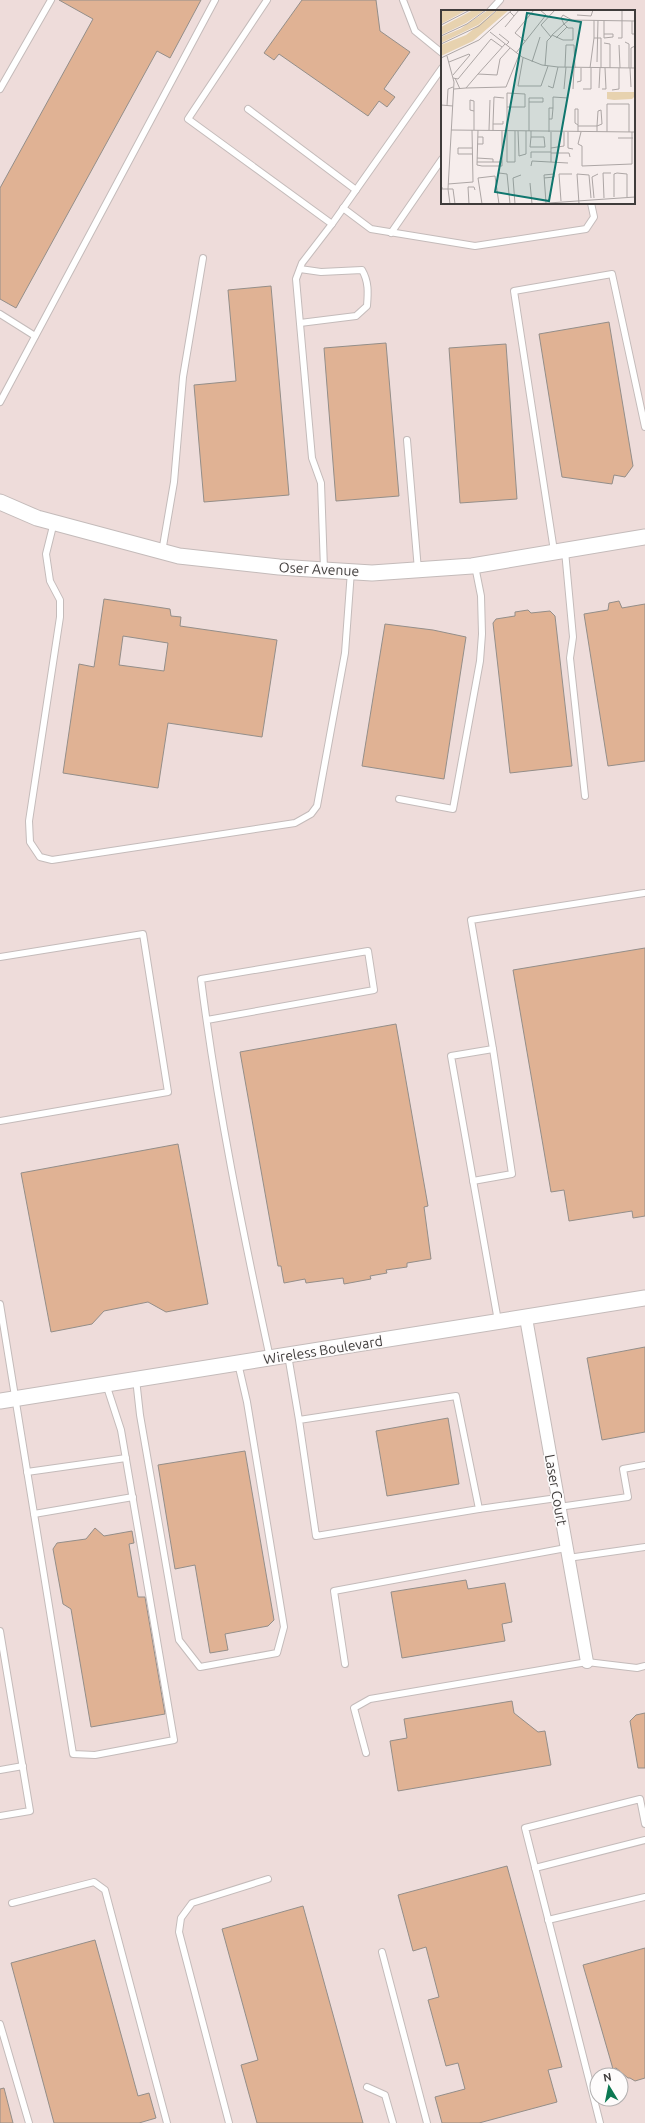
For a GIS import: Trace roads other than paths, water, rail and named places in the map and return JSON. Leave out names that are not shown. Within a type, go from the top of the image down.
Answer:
[{"type":"street","name":"Oser Avenue","points":[[1,505],[37,518],[179,556],[279,568],[372,572],[475,566],[645,537]]},
{"type":"street","name":"Wireless Boulevard","points":[[7,1399],[645,1298]]},
{"type":"street","name":"Laser Court","points":[[526,1318],[587,1662]]},
{"type":"lane","points":[[0,90],[51,0]]},
{"type":"lane","points":[[0,402],[215,0]]},
{"type":"lane","points":[[267,0],[188,119],[332,224]]},
{"type":"lane","points":[[403,0],[415,31],[441,52]]},
{"type":"lane","points":[[491,10],[500,0]]},
{"type":"lane","points":[[324,570],[321,483],[312,458],[296,279],[302,263],[332,224],[441,69]]},
{"type":"lane","points":[[248,109],[356,190]]},
{"type":"lane","points":[[391,232],[441,160]]},
{"type":"lane","points":[[343,208],[371,229],[475,246],[485,246],[586,229],[594,218],[591,204]]},
{"type":"lane","points":[[162,552],[174,482],[183,377],[203,258]]},
{"type":"lane","points":[[300,269],[321,272],[362,270],[367,279],[368,291],[367,306],[356,316],[300,323]]},
{"type":"lane","points":[[586,796],[570,658],[573,636],[560,551],[514,291],[612,274],[645,427]]},
{"type":"lane","points":[[0,314],[35,336]]},
{"type":"lane","points":[[407,440],[418,570]]},
{"type":"lane","points":[[54,522],[46,554],[50,582],[60,600],[60,617],[29,821],[30,842],[40,857],[52,860],[295,823],[311,814],[317,806],[344,653],[351,571]]},
{"type":"lane","points":[[399,799],[453,809],[480,661],[483,628],[481,596],[475,566]]},
{"type":"lane","points":[[473,1181],[512,1174],[471,920],[644,893]]},
{"type":"lane","points":[[0,956],[143,934],[168,1092],[0,1121]]},
{"type":"lane","points":[[206,1020],[374,990],[368,951],[201,979],[206,1020],[241,1223],[270,1358]]},
{"type":"lane","points":[[493,1049],[451,1056],[498,1322]]},
{"type":"lane","points":[[0,1304],[8,1347],[7,1399],[27,1472],[73,1754],[95,1755],[174,1740],[121,1430],[106,1384]]},
{"type":"lane","points":[[288,1355],[316,1536],[479,1509],[628,1497],[623,1469],[645,1465]]},
{"type":"lane","points":[[136,1379],[140,1415],[179,1640],[200,1668],[277,1653],[284,1627],[247,1402],[238,1363]]},
{"type":"lane","points":[[299,1420],[456,1396],[479,1509]]},
{"type":"lane","points":[[27,1472],[126,1458]]},
{"type":"lane","points":[[34,1514],[133,1497]]},
{"type":"lane","points":[[345,1664],[334,1591],[567,1553],[645,1547]]},
{"type":"lane","points":[[0,1631],[30,1811],[0,1816]]},
{"type":"lane","points":[[366,1753],[354,1708],[370,1699],[528,1674],[587,1662],[637,1668],[645,1666]]},
{"type":"lane","points":[[0,1770],[23,1766]]},
{"type":"lane","points":[[600,2123],[525,1828],[640,1799],[645,1824]]},
{"type":"lane","points":[[535,1868],[645,1840]]},
{"type":"lane","points":[[229,2123],[179,1932],[181,1918],[192,1903],[268,1879]]},
{"type":"lane","points":[[12,1904],[94,1882],[105,1890],[167,2123]]},
{"type":"lane","points":[[548,1920],[645,1897]]},
{"type":"lane","points":[[382,1952],[427,2123]]},
{"type":"lane","points":[[0,2024],[29,2123]]},
{"type":"lane","points":[[367,2087],[385,2095],[393,2123]]}]
